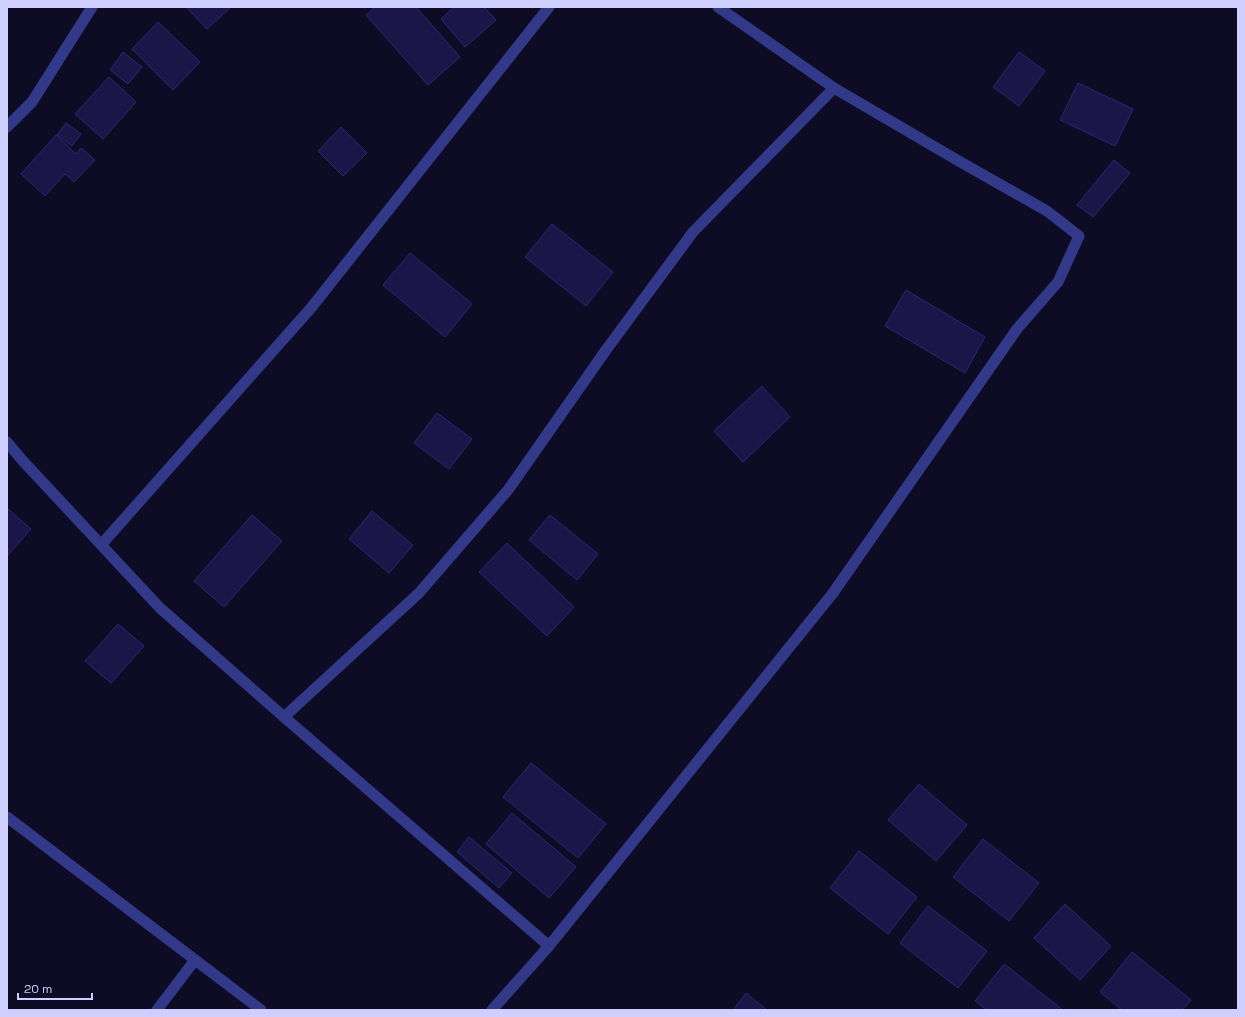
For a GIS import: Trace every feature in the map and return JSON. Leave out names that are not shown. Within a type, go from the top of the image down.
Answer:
[{"type":"street","points":[[7,127],[32,102],[92,7]]},
{"type":"street","points":[[101,545],[311,308],[549,7]]},
{"type":"street","points":[[492,1010],[549,946],[833,593],[1017,329],[1058,282],[1079,236],[1047,211],[834,88],[718,7]]},
{"type":"street","points":[[284,717],[419,593],[508,490],[606,350],[693,232],[834,88]]},
{"type":"street","points":[[7,442],[160,608],[549,946]]},
{"type":"street","points":[[7,817],[261,1010]]},
{"type":"street","points":[[157,1010],[195,960]]},
{"type":"building","points":[[186,7],[231,7],[207,29]]},
{"type":"building","points":[[376,7],[416,7],[460,57],[428,85],[366,15]]},
{"type":"building","points":[[454,7],[484,7],[496,20],[465,47],[441,19]]},
{"type":"building","points":[[158,22],[200,62],[173,90],[132,49]]},
{"type":"building","points":[[123,52],[142,67],[128,84],[110,70]]},
{"type":"building","points":[[1019,52],[1045,71],[1019,106],[993,87]]},
{"type":"building","points":[[109,77],[136,102],[103,139],[75,114]]},
{"type":"building","points":[[1078,83],[1133,109],[1115,146],[1060,120]]},
{"type":"building","points":[[66,123],[81,134],[72,146],[57,135]]},
{"type":"building","points":[[341,127],[367,153],[343,176],[318,151]]},
{"type":"building","points":[[56,135],[76,154],[81,148],[95,160],[74,182],[65,174],[45,196],[21,174]]},
{"type":"building","points":[[1114,160],[1130,173],[1093,217],[1077,205]]},
{"type":"building","points":[[552,224],[613,272],[586,306],[525,257]]},
{"type":"building","points":[[410,253],[472,304],[445,337],[383,285]]},
{"type":"building","points":[[906,290],[985,337],[965,373],[885,326]]},
{"type":"building","points":[[762,386],[790,417],[743,462],[714,431]]},
{"type":"building","points":[[437,413],[472,439],[449,469],[414,443]]},
{"type":"building","points":[[7,508],[31,529],[7,556]]},
{"type":"building","points":[[372,511],[413,545],[389,573],[349,539]]},
{"type":"building","points":[[252,515],[282,541],[224,607],[194,581]]},
{"type":"building","points":[[550,515],[598,554],[577,580],[529,540]]},
{"type":"building","points":[[507,543],[574,607],[547,636],[479,572]]},
{"type":"building","points":[[118,624],[144,646],[111,683],[85,661]]},
{"type":"building","points":[[531,763],[606,824],[578,858],[503,797]]},
{"type":"building","points":[[919,784],[967,825],[936,861],[888,820]]},
{"type":"building","points":[[512,813],[576,867],[549,898],[486,844]]},
{"type":"building","points":[[469,837],[512,873],[499,888],[457,852]]},
{"type":"building","points":[[983,839],[1039,883],[1009,921],[953,877]]},
{"type":"building","points":[[859,851],[917,897],[888,934],[830,888]]},
{"type":"building","points":[[1065,904],[1111,946],[1080,980],[1034,938]]},
{"type":"building","points":[[928,906],[987,951],[958,988],[900,943]]},
{"type":"building","points":[[1132,952],[1191,1000],[1182,1010],[1122,1010],[1100,992]]},
{"type":"building","points":[[1004,964],[1063,1010],[987,1010],[975,1001]]},
{"type":"building","points":[[746,993],[767,1010],[733,1010]]}]
